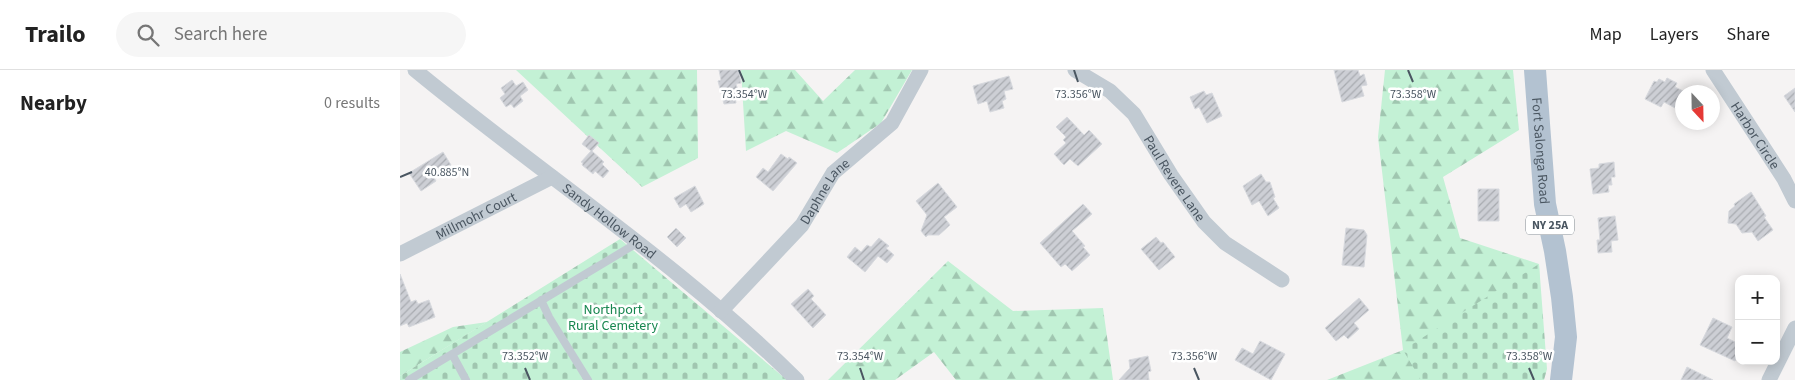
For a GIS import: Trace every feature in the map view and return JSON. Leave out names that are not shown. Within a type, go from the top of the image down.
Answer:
[{"type":"main road","name":"Fort Salonga Road","points":[[1534,70],[1545,204],[1555,251],[1566,337],[1561,380]]},
{"type":"street","name":"Sandy Hollow Road","points":[[415,70],[743,328],[797,380]]},
{"type":"street","name":"Daphne Lane","points":[[722,311],[802,225],[833,173],[892,123],[921,70]]},
{"type":"street","name":"Paul Revere Lane","points":[[1075,70],[1110,91],[1134,114],[1175,182],[1204,222],[1225,243],[1282,280]]},
{"type":"street","name":"Harbor Circle","points":[[1713,70],[1779,170],[1795,201]]},
{"type":"street","name":"Millmohr Court","points":[[400,254],[552,177]]},
{"type":"street","points":[[1769,380],[1795,328]]},
{"type":"lane","points":[[409,380],[637,243]]},
{"type":"lane","points":[[541,300],[588,380]]},
{"type":"lane","points":[[452,354],[466,380]]},
{"type":"green space","points":[[516,70],[697,70],[698,158],[642,187]]},
{"type":"green space","points":[[741,70],[795,70],[823,101],[855,70],[912,70],[881,123],[837,153],[786,131],[746,151]]},
{"type":"green space","points":[[1385,70],[1513,70],[1519,130],[1443,177],[1460,238],[1539,264],[1540,289],[1476,380],[1327,380],[1403,350],[1378,137]]},
{"type":"green space","name":"Northport Rural Cemetery","points":[[620,239],[787,380],[400,380],[400,376]]},
{"type":"green space","points":[[948,261],[1013,311],[1103,308],[1113,380],[956,380],[934,352],[895,380],[828,380]]},
{"type":"green space","points":[[1539,264],[1547,369],[1544,380],[1421,380],[1403,350]]},
{"type":"green space","points":[[487,322],[400,376],[400,352],[453,327]]},
{"type":"building","points":[[719,70],[739,70],[741,83],[736,84],[738,90],[734,90],[736,103],[724,104],[718,81],[721,80]]},
{"type":"building","points":[[1334,70],[1358,70],[1360,76],[1364,74],[1367,85],[1361,86],[1364,96],[1342,102]]},
{"type":"building","points":[[1009,76],[1013,89],[1004,91],[1006,99],[1002,101],[1004,108],[990,112],[987,101],[978,104],[973,86]]},
{"type":"building","points":[[1667,78],[1677,83],[1675,85],[1675,108],[1664,102],[1661,107],[1645,99],[1654,81],[1657,82],[1659,79],[1665,82]]},
{"type":"building","points":[[512,80],[516,86],[523,82],[528,90],[520,96],[523,101],[514,108],[511,104],[506,107],[500,98],[505,94],[501,88]]},
{"type":"building","points":[[1795,88],[1795,112],[1784,96]]},
{"type":"building","points":[[1204,91],[1206,95],[1212,93],[1222,116],[1207,123],[1199,107],[1195,109],[1190,97]]},
{"type":"building","points":[[1067,117],[1084,135],[1089,130],[1102,144],[1078,166],[1070,159],[1064,165],[1054,154],[1066,143],[1063,140],[1066,137],[1056,127]]},
{"type":"building","points":[[589,135],[599,143],[592,151],[604,162],[602,164],[609,171],[603,178],[595,171],[593,174],[581,162],[591,151],[582,144]]},
{"type":"building","points":[[443,152],[451,165],[433,176],[436,181],[421,191],[409,173]]},
{"type":"building","points":[[781,154],[797,163],[773,191],[756,177],[763,168],[768,172]]},
{"type":"building","points":[[1614,162],[1615,177],[1611,177],[1612,185],[1608,185],[1609,192],[1593,194],[1590,169],[1599,168],[1599,164]]},
{"type":"building","points":[[1261,174],[1266,182],[1270,182],[1275,197],[1273,198],[1279,208],[1268,216],[1259,201],[1252,205],[1243,186]]},
{"type":"building","points":[[938,183],[957,207],[944,217],[950,225],[939,235],[928,235],[926,237],[921,231],[927,215],[916,201]]},
{"type":"building","points":[[695,186],[704,204],[691,212],[686,204],[680,208],[674,198]]},
{"type":"building","points":[[1478,189],[1499,189],[1499,221],[1478,221]]},
{"type":"building","points":[[1751,192],[1773,230],[1758,241],[1752,232],[1742,233],[1736,224],[1728,223],[1729,211],[1735,206],[1734,204]]},
{"type":"building","points":[[1083,204],[1092,214],[1072,231],[1090,255],[1072,271],[1065,264],[1061,267],[1040,243]]},
{"type":"building","points":[[1615,216],[1618,240],[1611,241],[1612,252],[1598,253],[1597,240],[1600,240],[1598,218]]},
{"type":"building","points":[[676,228],[686,238],[677,247],[667,237]]},
{"type":"building","points":[[1346,228],[1364,230],[1367,235],[1364,267],[1342,265]]},
{"type":"building","points":[[1156,237],[1161,243],[1163,242],[1175,257],[1159,270],[1141,249]]},
{"type":"building","points":[[879,238],[889,246],[886,248],[894,255],[887,263],[878,256],[865,272],[847,257],[855,247],[861,252],[867,245],[871,247]]},
{"type":"building","points":[[400,274],[411,302],[416,300],[418,304],[429,300],[435,317],[409,327],[407,323],[400,326]]},
{"type":"building","points":[[808,289],[814,296],[811,299],[826,315],[813,328],[791,304]]},
{"type":"building","points":[[1359,298],[1369,310],[1354,323],[1359,329],[1348,339],[1344,335],[1336,341],[1325,328]]},
{"type":"building","points":[[1713,318],[1732,327],[1727,338],[1735,342],[1735,361],[1700,345]]},
{"type":"building","points":[[1260,341],[1285,354],[1271,380],[1235,360],[1242,348],[1253,354]]},
{"type":"building","points":[[1148,356],[1151,371],[1148,372],[1149,380],[1119,380],[1130,368],[1129,360]]},
{"type":"building","points":[[1687,367],[1713,380],[1681,380]]}]
